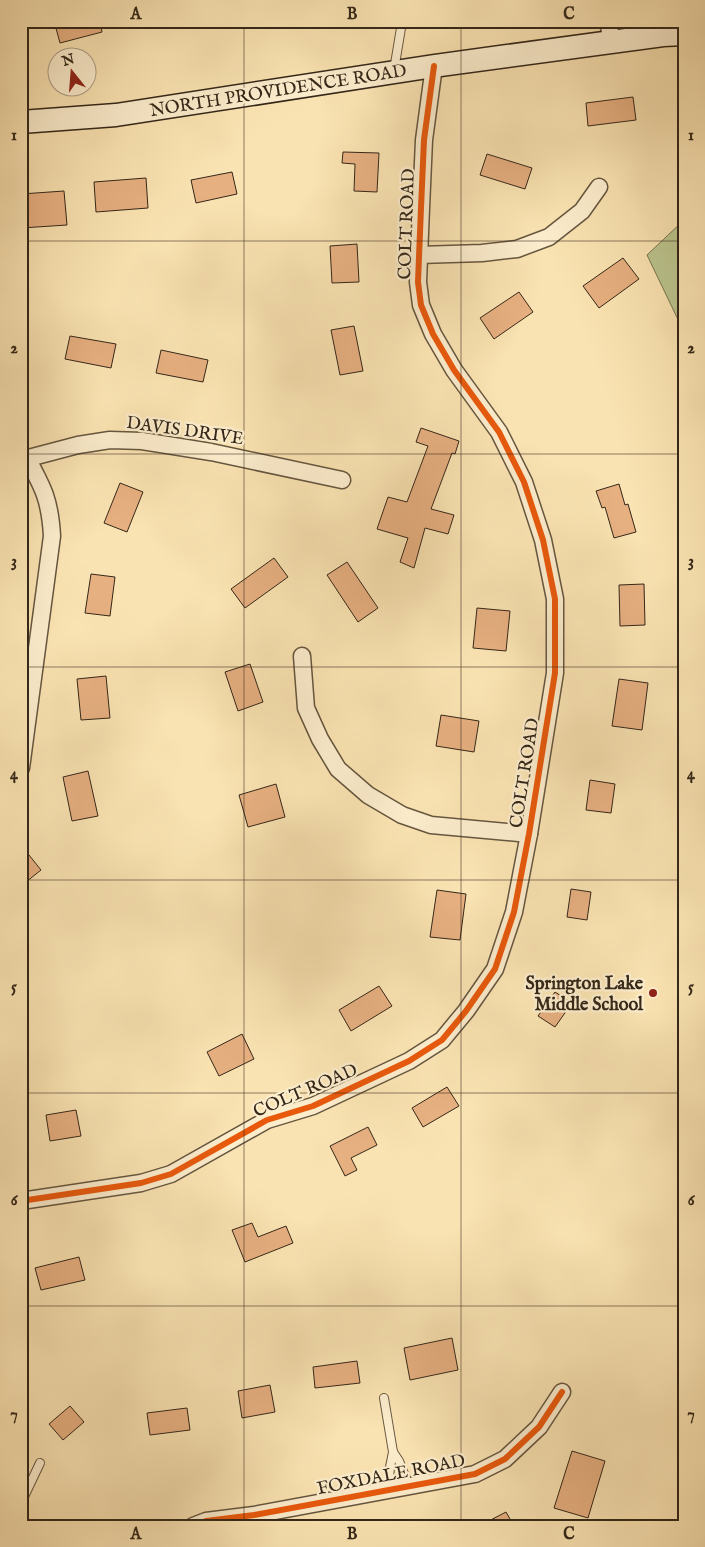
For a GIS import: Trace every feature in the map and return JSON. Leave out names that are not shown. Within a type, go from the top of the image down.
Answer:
[{"type":"main road","name":"NORTH PROVIDENCE ROAD","points":[[21,122],[116,115],[434,66],[610,32],[664,35],[684,34]]},
{"type":"street","name":"COLT ROAD","points":[[21,1201],[141,1183],[171,1174],[267,1120],[313,1106],[409,1061],[442,1040],[466,1011],[495,969],[514,912],[529,834],[554,673],[555,599],[543,540],[524,482],[499,432],[454,370],[436,338],[421,305],[418,282],[424,140],[434,66]]},
{"type":"street","points":[[419,255],[482,253],[517,249],[549,236],[582,210],[599,187]]},
{"type":"street","name":"DAVIS DRIVE","points":[[24,459],[78,445],[110,440],[142,441],[211,452],[342,480]]},
{"type":"street","points":[[21,768],[52,536],[50,510],[43,488],[24,459]]},
{"type":"street","points":[[302,656],[306,708],[320,739],[338,769],[368,795],[402,816],[431,825],[529,834]]},
{"type":"street","name":"FOXDALE ROAD","points":[[194,1526],[206,1521],[254,1515],[475,1474],[506,1458],[539,1426],[562,1392]]},
{"type":"lane","points":[[394,72],[403,22]]},
{"type":"lane","points":[[384,1398],[393,1452],[388,1490]]},
{"type":"lane","points":[[393,1452],[399,1461],[409,1486]]},
{"type":"lane","points":[[21,1503],[40,1463]]},
{"type":"lane","points":[[21,1516],[25,1525]]},
{"type":"green space","points":[[684,220],[684,332],[647,255]]},
{"type":"building","points":[[54,21],[100,21],[102,32],[60,43]]},
{"type":"building","points":[[633,97],[636,120],[588,126],[586,103]]},
{"type":"building","points":[[343,152],[379,153],[377,192],[354,191],[355,164],[342,163]]},
{"type":"building","points":[[487,154],[532,168],[525,189],[480,175]]},
{"type":"building","points":[[232,172],[237,194],[196,203],[191,180]]},
{"type":"building","points":[[146,178],[148,208],[96,212],[94,182]]},
{"type":"building","points":[[64,191],[67,225],[21,228],[21,194]]},
{"type":"building","points":[[357,244],[359,282],[332,283],[330,246]]},
{"type":"building","points":[[623,258],[639,279],[599,308],[583,286]]},
{"type":"building","points":[[519,292],[533,312],[494,339],[480,318]]},
{"type":"building","points":[[354,326],[363,371],[340,375],[331,330]]},
{"type":"building","points":[[70,336],[116,344],[111,368],[65,359]]},
{"type":"building","points":[[161,350],[208,360],[203,382],[156,373]]},
{"type":"building","points":[[421,428],[459,441],[455,454],[452,453],[431,509],[454,515],[448,534],[425,528],[414,568],[400,562],[408,538],[377,529],[388,497],[407,502],[428,446],[416,442]]},
{"type":"building","points":[[120,483],[143,492],[127,532],[104,523]]},
{"type":"building","points":[[619,484],[625,505],[628,504],[636,532],[614,538],[605,507],[602,508],[596,491]]},
{"type":"building","points":[[274,558],[288,577],[245,608],[231,589]]},
{"type":"building","points":[[347,562],[378,608],[358,622],[327,575]]},
{"type":"building","points":[[91,574],[115,577],[110,616],[85,613]]},
{"type":"building","points":[[644,584],[645,625],[620,626],[619,585]]},
{"type":"building","points":[[477,608],[510,611],[506,651],[473,648]]},
{"type":"building","points":[[250,664],[263,702],[238,711],[225,672]]},
{"type":"building","points":[[106,676],[110,718],[81,720],[77,679]]},
{"type":"building","points":[[619,679],[648,683],[642,730],[612,726]]},
{"type":"building","points":[[441,715],[479,721],[474,752],[436,746]]},
{"type":"building","points":[[88,771],[98,816],[72,821],[63,777]]},
{"type":"building","points":[[590,780],[615,784],[611,813],[586,810]]},
{"type":"building","points":[[276,784],[285,817],[248,827],[239,795]]},
{"type":"building","points":[[21,845],[41,870],[21,886]]},
{"type":"building","points":[[571,889],[591,892],[587,920],[567,917]]},
{"type":"building","points":[[437,890],[466,894],[460,940],[430,937]]},
{"type":"building","points":[[379,986],[392,1006],[351,1031],[339,1010]]},
{"type":"building","points":[[555,992],[572,1003],[555,1027],[538,1016]]},
{"type":"building","points":[[242,1034],[254,1059],[219,1076],[207,1052]]},
{"type":"building","points":[[447,1087],[459,1106],[423,1127],[412,1108]]},
{"type":"building","points":[[76,1110],[81,1136],[50,1141],[46,1115]]},
{"type":"building","points":[[368,1127],[377,1145],[351,1158],[357,1170],[345,1176],[330,1146]]},
{"type":"building","points":[[252,1223],[258,1237],[286,1226],[293,1243],[245,1262],[232,1230]]},
{"type":"building","points":[[79,1257],[85,1280],[41,1290],[35,1268]]},
{"type":"building","points":[[452,1338],[458,1370],[410,1380],[404,1348]]},
{"type":"building","points":[[357,1361],[360,1383],[315,1388],[313,1367]]},
{"type":"building","points":[[270,1385],[275,1412],[242,1418],[238,1391]]},
{"type":"building","points":[[70,1406],[84,1422],[63,1440],[49,1424]]},
{"type":"building","points":[[187,1408],[190,1430],[150,1435],[147,1413]]},
{"type":"building","points":[[572,1451],[605,1461],[588,1518],[554,1508]]},
{"type":"building","points":[[506,1512],[514,1526],[479,1526]]},
{"type":"cycle path","points":[[21,1201],[141,1183],[171,1174],[267,1120],[313,1106],[409,1061],[442,1040],[466,1011],[495,969],[514,912],[529,834],[555,673],[555,599],[543,540],[524,482],[499,432],[454,370],[433,334],[421,305],[418,282],[424,140],[434,66]]},
{"type":"cycle path","points":[[193,1526],[206,1521],[254,1515],[475,1474],[505,1459],[539,1427],[562,1392]]},
{"type":"place","name":"Springton Lake Middle School","points":[[653,993]]}]
